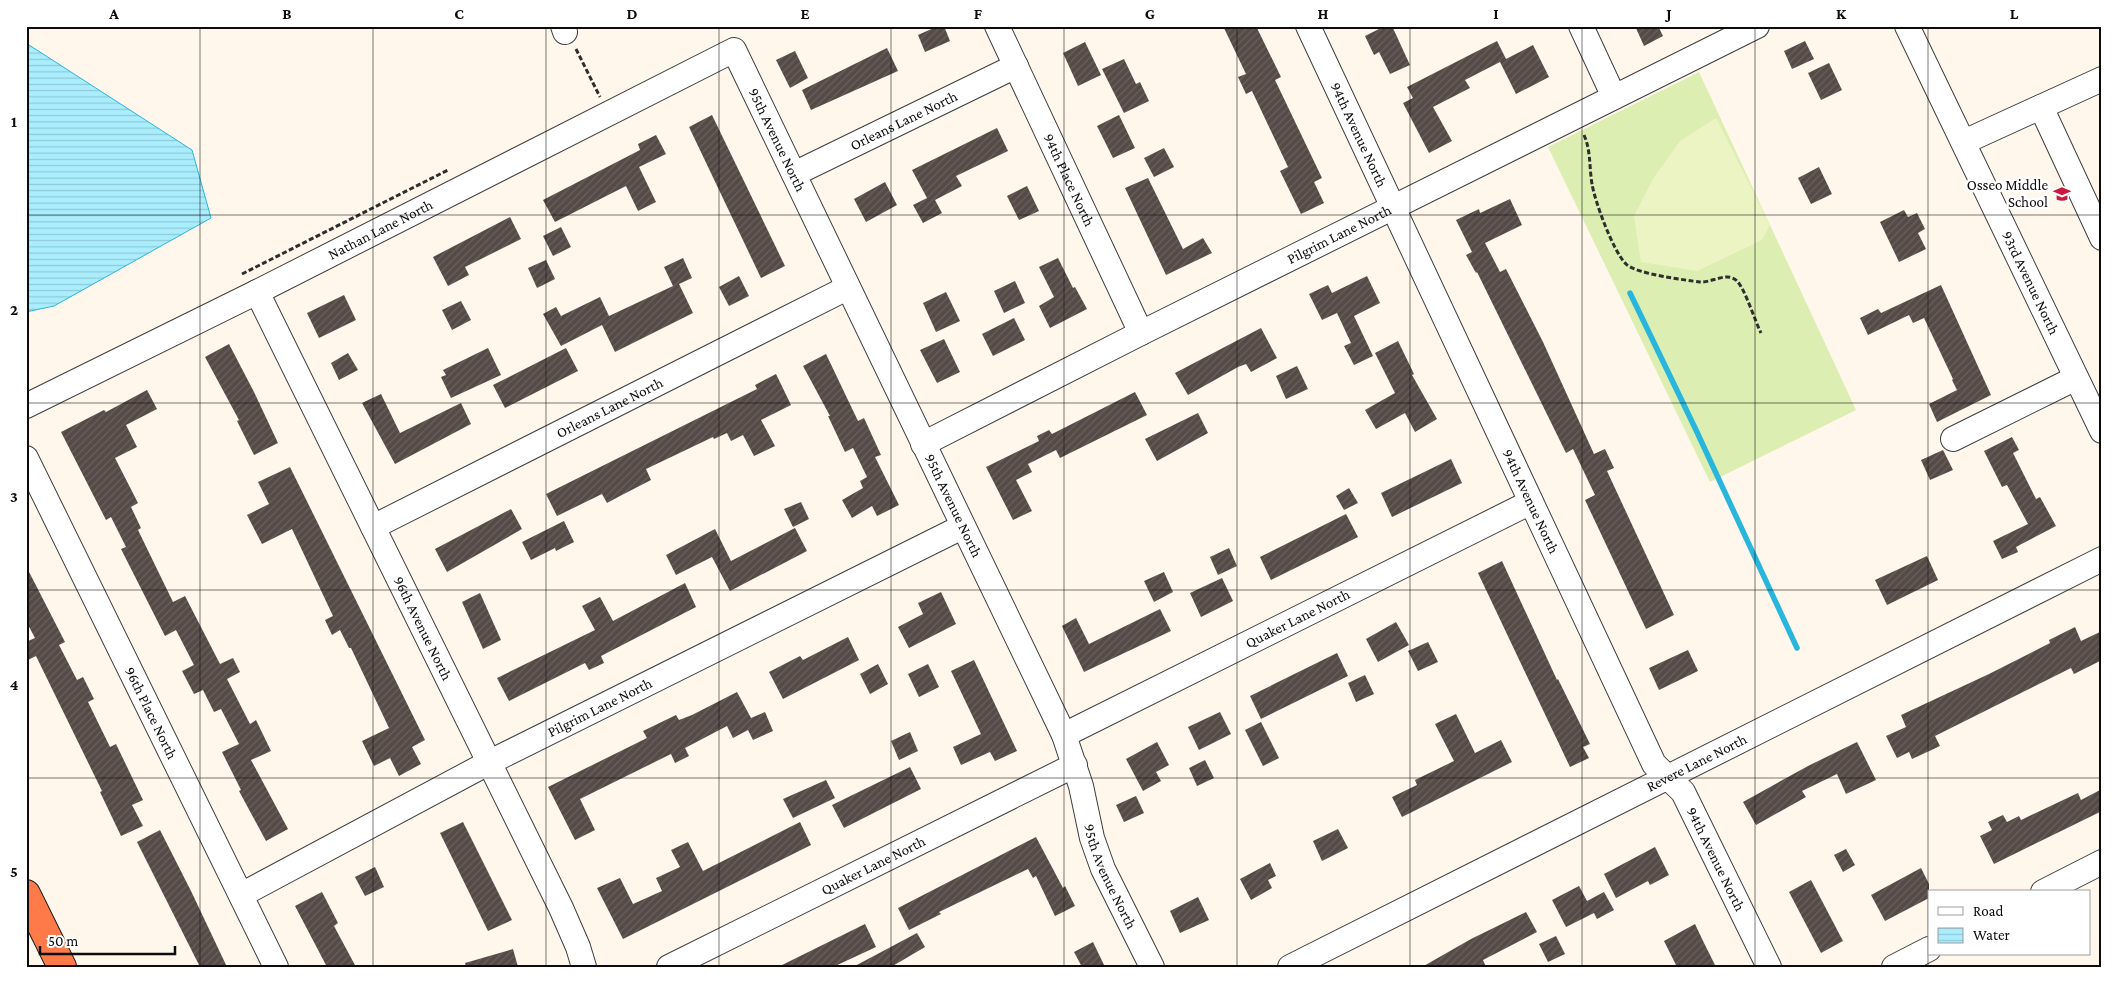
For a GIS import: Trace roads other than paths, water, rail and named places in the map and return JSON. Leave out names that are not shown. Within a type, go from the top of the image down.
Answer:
[{"type":"highway","points":[[26,894],[62,967]]},
{"type":"street","name":"94th Place North","points":[[997,26],[1141,332]]},
{"type":"street","name":"94th Avenue North","points":[[1308,26],[1654,764],[1684,792],[1770,967]]},
{"type":"street","points":[[1580,26],[1614,97]]},
{"type":"street","name":"Pilgrim Lane North","points":[[923,444],[1141,332],[1757,26]]},
{"type":"street","name":"93rd Avenue North","points":[[1908,26],[2102,431]]},
{"type":"street","name":"95th Avenue North","points":[[734,50],[962,527],[1064,735],[1075,765],[1092,838],[1102,869],[1152,967]]},
{"type":"street","name":"Nathan Lane North","points":[[26,406],[257,292],[734,50]]},
{"type":"street","name":"Orleans Lane North","points":[[794,174],[1016,66]]},
{"type":"street","points":[[1964,142],[2102,79]]},
{"type":"street","points":[[2041,108],[2102,238]]},
{"type":"street","name":"Orleans Lane North","points":[[373,527],[847,288]]},
{"type":"street","name":"96th Avenue North","points":[[257,292],[570,926],[584,967]]},
{"type":"street","points":[[1954,439],[2076,378]]},
{"type":"street","name":"96th Place North","points":[[26,458],[276,967]]},
{"type":"street","name":"Quaker Lane North","points":[[1064,735],[1531,502]]},
{"type":"street","name":"Pilgrim Lane North","points":[[241,894],[490,762],[962,527]]},
{"type":"street","name":"Revere Lane North","points":[[1290,967],[2102,559]]},
{"type":"street","name":"Quaker Lane North","points":[[670,967],[1075,765]]},
{"type":"street","points":[[2048,890],[2102,862]]},
{"type":"street","points":[[1894,967],[1928,950]]},
{"type":"water","points":[[26,43],[192,150],[211,218],[54,306],[26,312]]},
{"type":"waterway","points":[[1630,293],[1797,648]]},
{"type":"place","name":"Osseo Middle School","points":[[2062,194]]}]
